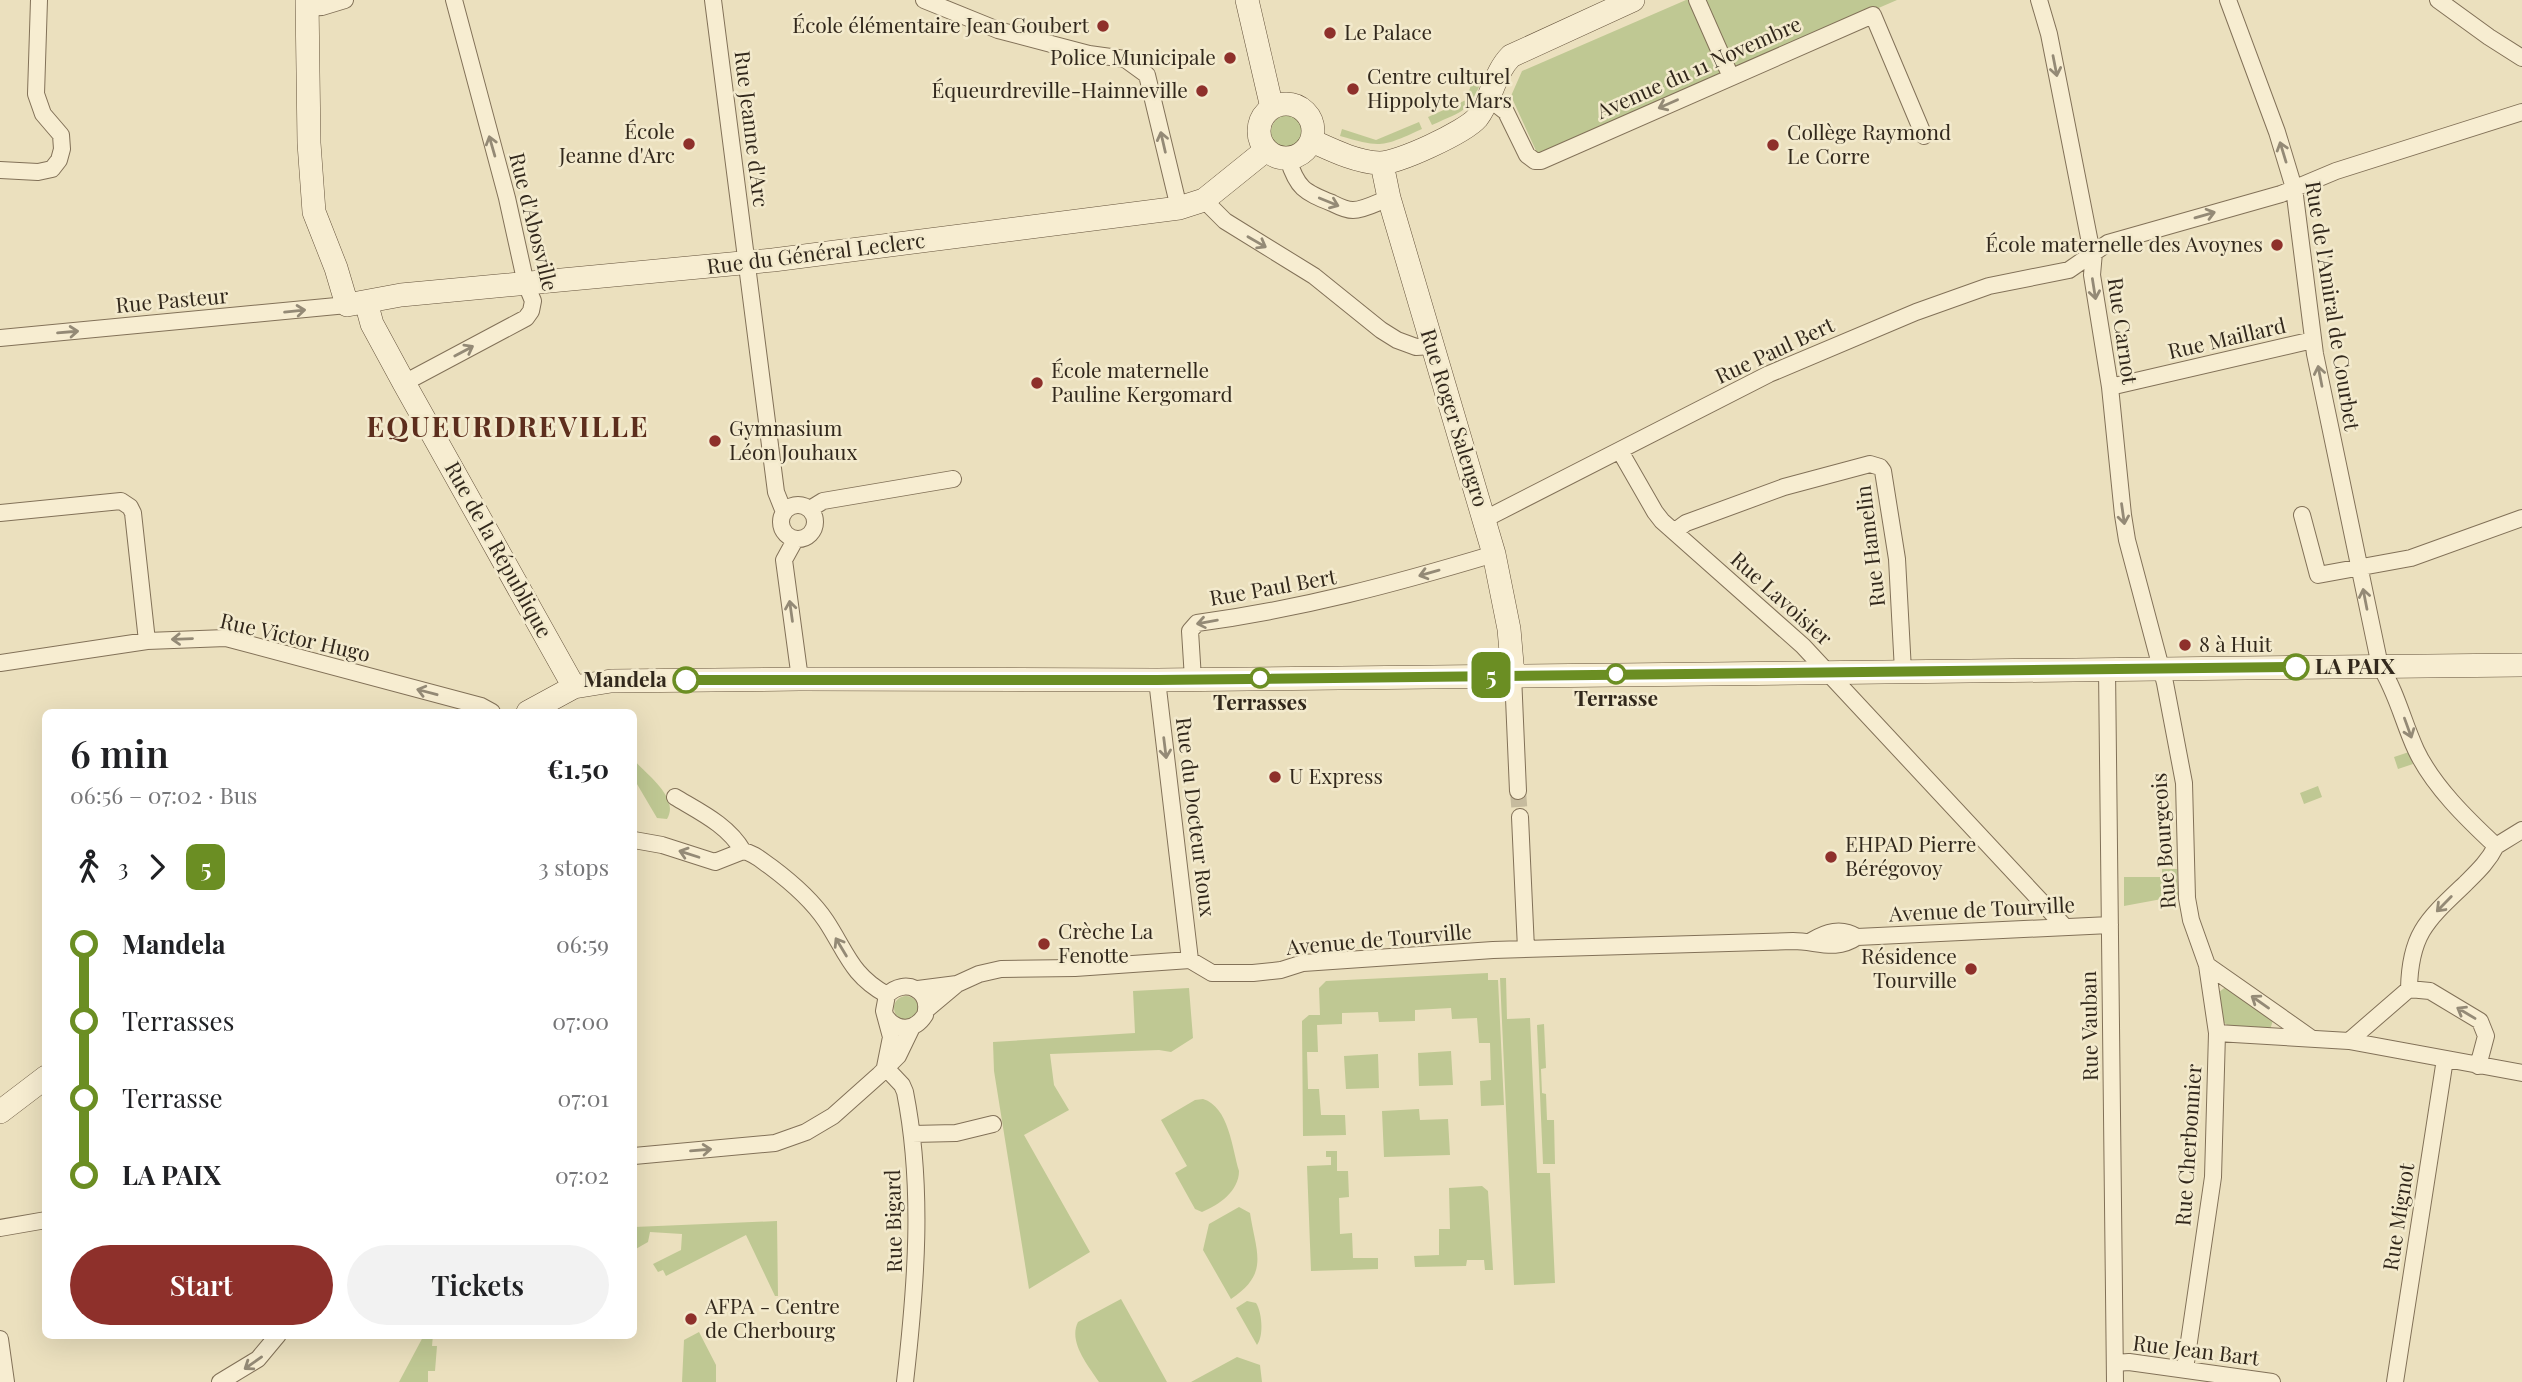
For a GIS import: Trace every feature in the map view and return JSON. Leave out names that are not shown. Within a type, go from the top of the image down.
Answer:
[{"type":"main road","points":[[1247,0],[1272,108]]},
{"type":"main road","points":[[1312,141],[1350,157],[1382,164],[1394,161],[1464,129],[1477,117],[1503,65],[1511,56],[1633,0]]},
{"type":"main road","name":"Rue de la République","points":[[307,4],[309,143],[314,212],[336,268],[356,303],[372,324],[574,687]]},
{"type":"main road","points":[[1291,104],[1307,114],[1313,131],[1312,141],[1302,153],[1288,159],[1280,158],[1266,150],[1261,143],[1259,127],[1266,113],[1272,108],[1291,104]]},
{"type":"main road","name":"Rue du Général Leclerc","points":[[356,303],[401,295],[747,263],[1179,208],[1204,200],[1266,150]]},
{"type":"main road","name":"Rue Roger Salengro","points":[[1382,164],[1494,554],[1509,629],[1513,675]]},
{"type":"main road","points":[[534,709],[574,687],[611,681],[1157,680],[2522,665]]},
{"type":"main road","points":[[0,1112],[42,1080]]},
{"type":"street","points":[[0,170],[38,172],[52,169],[59,160],[62,149],[61,135],[43,114],[36,94],[39,0]]},
{"type":"street","points":[[307,4],[322,7],[345,0]]},
{"type":"street","name":"Rue d'Abosville","points":[[404,383],[526,318],[531,311],[533,300],[526,284],[507,198],[454,0]]},
{"type":"street","name":"Rue Jeanne d'Arc","points":[[713,0],[776,492],[784,512]]},
{"type":"street","points":[[924,0],[999,30],[1089,54],[1125,59],[1147,75],[1179,208]]},
{"type":"street","points":[[1697,0],[1731,77]]},
{"type":"street","name":"Rue Carnot","points":[[2039,0],[2049,34],[2091,248],[2094,252],[2092,275],[2110,387],[2127,540],[2161,668]]},
{"type":"street","name":"Rue de l'Amiral de Courbet","points":[[2228,0],[2277,132],[2294,188],[2313,340],[2379,666],[2392,685],[2416,751],[2430,773],[2496,846]]},
{"type":"street","points":[[2438,0],[2453,13],[2522,58]]},
{"type":"street","name":"Avenue du 11 Novembre","points":[[1488,98],[1506,112],[1527,155],[1535,161],[1541,161],[1872,15],[1924,135]]},
{"type":"street","name":"Rue Paul Bert","points":[[1485,519],[1781,368],[1916,312],[1989,286],[2069,270],[2108,243],[2281,194],[2336,171],[2522,112]]},
{"type":"street","points":[[1288,159],[1294,177],[1308,194],[1346,209],[1357,210],[1390,198]]},
{"type":"street","points":[[1204,200],[1225,221],[1314,276],[1381,330],[1416,347],[1433,346]]},
{"type":"street","name":"Rue Pasteur","points":[[0,338],[356,303]]},
{"type":"street","name":"Rue Maillard","points":[[2110,387],[2313,340]]},
{"type":"street","name":"Rue Lavoisier","points":[[1620,451],[1655,512],[1829,672],[2066,927]]},
{"type":"street","name":"Rue Hamelin","points":[[1675,531],[1686,523],[1784,487],[1870,464],[1880,467],[1883,471],[1897,559],[1902,671]]},
{"type":"street","points":[[810,509],[823,501],[953,479]]},
{"type":"street","points":[[0,513],[121,501],[130,507],[133,513],[147,640]]},
{"type":"street","points":[[799,505],[810,509],[816,519],[814,530],[806,538],[795,540],[785,534],[781,523],[784,512],[799,505]]},
{"type":"street","points":[[2302,515],[2318,575],[2411,558],[2522,519]]},
{"type":"street","points":[[795,540],[784,560],[800,679]]},
{"type":"street","name":"Rue Paul Bert","points":[[1193,679],[1190,631],[1197,623],[1285,610],[1343,597],[1494,554]]},
{"type":"street","name":"Rue Victor Hugo","points":[[0,663],[147,640],[226,638],[486,709]]},
{"type":"street","name":"Rue Bourgeois","points":[[2161,668],[2184,783],[2191,920],[2207,965]]},
{"type":"street","name":"Rue Vauban","points":[[2107,669],[2115,1382]]},
{"type":"street","points":[[1513,675],[1518,791]]},
{"type":"street","name":"Rue du Docteur Roux","points":[[1157,680],[1190,960]]},
{"type":"street","points":[[675,797],[706,815],[735,837],[743,851]]},
{"type":"street","points":[[1520,817],[1526,949]]},
{"type":"street","points":[[2409,989],[2409,964],[2417,937],[2441,907],[2484,865],[2496,846],[2522,830]]},
{"type":"street","points":[[637,841],[662,845],[715,862],[743,851],[752,853],[801,893],[826,920],[862,978],[887,995]]},
{"type":"street","name":"Avenue de Tourville","points":[[926,1010],[957,984],[979,974],[1001,969],[1075,968],[1190,960],[1212,973],[1253,973],[1282,970],[1303,963],[1526,949],[1811,941],[1835,931],[1851,933],[1857,937],[2110,925]]},
{"type":"street","points":[[2207,965],[2312,1039]]},
{"type":"street","name":"Rue Cherbonnier","points":[[2185,1369],[2213,1177],[2217,1033],[2207,965]]},
{"type":"street","name":"Avenue de Tourville","points":[[918,989],[957,984]]},
{"type":"street","points":[[637,1156],[775,1143],[819,1126],[869,1085],[898,1056],[912,1027],[922,1020],[926,1010],[925,998],[918,989],[905,985],[887,995],[884,1005],[891,1037],[885,1067]]},
{"type":"street","points":[[2349,1041],[2409,989],[2430,991],[2480,1021],[2486,1036],[2478,1066]]},
{"type":"street","points":[[886,1017],[894,1026],[912,1027]]},
{"type":"street","points":[[2217,1033],[2349,1041],[2522,1073]]},
{"type":"street","name":"Rue Mignot","points":[[2395,1382],[2445,1059]]},
{"type":"street","name":"Rue Bigard","points":[[885,1067],[902,1084],[912,1134],[916,1279],[905,1382]]},
{"type":"street","points":[[912,1134],[956,1133],[993,1124]]},
{"type":"street","points":[[0,1228],[42,1221]]},
{"type":"street","points":[[0,1339],[6,1382]]},
{"type":"street","points":[[220,1382],[258,1359],[275,1339]]},
{"type":"street","name":"Rue Jean Bart","points":[[2115,1363],[2129,1362],[2272,1382]]},
{"type":"green space","points":[[1686,0],[1897,0],[1538,155],[1511,96],[1522,71]]},
{"type":"green space","points":[[1474,76],[1483,78],[1469,104],[1459,113],[1432,125],[1428,117],[1466,100]]},
{"type":"green space","points":[[1288,115],[1300,120],[1305,132],[1300,144],[1288,149],[1276,144],[1271,132],[1276,120]]},
{"type":"green space","points":[[1419,122],[1422,129],[1382,144],[1340,136],[1342,129],[1376,140]]},
{"type":"green space","points":[[2409,752],[2413,764],[2398,769],[2394,757]]},
{"type":"green space","points":[[637,763],[660,787],[669,803],[667,819],[657,818],[637,784]]},
{"type":"green space","points":[[2318,786],[2322,797],[2304,804],[2300,793]]},
{"type":"green space","points":[[2162,869],[2177,869],[2178,896],[2124,906],[2124,877],[2162,877]]},
{"type":"green space","points":[[1488,973],[1488,980],[1498,980],[1504,1105],[1481,1106],[1480,1081],[1491,1080],[1490,1043],[1479,1043],[1477,1018],[1452,1019],[1451,1008],[1415,1010],[1415,1021],[1379,1022],[1378,1012],[1342,1013],[1342,1024],[1317,1025],[1318,1052],[1307,1052],[1308,1089],[1319,1089],[1321,1115],[1345,1115],[1346,1135],[1303,1136],[1302,1021],[1309,1015],[1320,1015],[1319,988],[1326,981]]},
{"type":"green space","points":[[1500,978],[1506,978],[1507,1019],[1530,1018],[1537,1173],[1550,1173],[1555,1283],[1514,1285]]},
{"type":"green space","points":[[2227,986],[2273,1020],[2270,1030],[2230,1027],[2223,1022],[2219,992]]},
{"type":"green space","points":[[1189,988],[1193,1038],[1171,1052],[1159,1050],[1050,1054],[1054,1085],[1069,1110],[1024,1135],[1090,1252],[1029,1289],[994,1071],[993,1042],[1135,1033],[1133,991]]},
{"type":"green space","points":[[906,996],[914,1000],[918,1008],[914,1016],[906,1020],[898,1016],[894,1008],[898,1000]]},
{"type":"green space","points":[[1544,1024],[1546,1068],[1541,1069],[1542,1093],[1546,1094],[1547,1120],[1554,1120],[1555,1164],[1543,1164],[1537,1025]]},
{"type":"green space","points":[[1451,1051],[1453,1085],[1419,1086],[1418,1053]]},
{"type":"green space","points":[[1378,1054],[1379,1088],[1346,1089],[1344,1056]]},
{"type":"green space","points":[[1203,1099],[1212,1103],[1224,1119],[1239,1171],[1232,1191],[1202,1212],[1195,1209],[1175,1173],[1187,1166],[1161,1120],[1195,1100]]},
{"type":"green space","points":[[1419,1109],[1420,1120],[1448,1119],[1450,1155],[1384,1157],[1382,1111]]},
{"type":"green space","points":[[1326,1151],[1337,1151],[1337,1171],[1348,1171],[1349,1197],[1339,1198],[1340,1234],[1352,1233],[1353,1258],[1378,1258],[1378,1269],[1311,1271],[1307,1166],[1331,1165],[1331,1157],[1326,1157]]},
{"type":"green space","points":[[1482,1186],[1488,1191],[1493,1270],[1485,1270],[1484,1260],[1467,1260],[1466,1266],[1415,1267],[1414,1256],[1439,1255],[1439,1229],[1450,1229],[1449,1188]]},
{"type":"green space","points":[[1239,1207],[1250,1213],[1257,1261],[1251,1280],[1231,1299],[1203,1250],[1209,1224]]},
{"type":"green space","points":[[777,1221],[778,1296],[775,1296],[746,1235],[666,1276],[663,1270],[658,1272],[653,1264],[681,1250],[682,1234],[650,1232],[648,1242],[637,1248],[637,1227]]},
{"type":"green space","points":[[1121,1299],[1167,1382],[1099,1382],[1085,1361],[1077,1345],[1078,1322]]},
{"type":"green space","points":[[1247,1301],[1256,1303],[1260,1312],[1261,1330],[1257,1345],[1236,1308]]},
{"type":"green space","points":[[699,1332],[716,1365],[716,1382],[682,1382],[684,1340]]},
{"type":"green space","points":[[422,1339],[433,1339],[432,1346],[437,1346],[435,1371],[428,1371],[428,1382],[399,1382]]},
{"type":"green space","points":[[1237,1357],[1260,1365],[1262,1382],[1191,1382]]},
{"type":"tunnel","points":[[1518,791],[1520,817]]},
{"type":"bus line","name":"5","points":[[686,680],[1157,680],[2296,667]]},
{"type":"place","name":"École élémentaire Jean Goubert","points":[[1103,26]]},
{"type":"place","name":"Le Palace","points":[[1330,33]]},
{"type":"place","name":"Police Municipale","points":[[1230,58]]},
{"type":"place","name":"Centre culturel Hippolyte Mars","points":[[1353,89]]},
{"type":"place","name":"Équeurdreville-Hainneville","points":[[1202,91]]},
{"type":"place","name":"École Jeanne d'Arc","points":[[689,144]]},
{"type":"place","name":"Collège Raymond Le Corre","points":[[1773,145]]},
{"type":"place","name":"École maternelle des Avoynes","points":[[2277,245]]},
{"type":"place","name":"École maternelle Pauline Kergomard","points":[[1037,383]]},
{"type":"place","name":"Gymnasium Léon Jouhaux","points":[[715,441]]},
{"type":"place","name":"8 à Huit","points":[[2185,645]]},
{"type":"place","name":"LA PAIX","points":[[2296,667]]},
{"type":"place","name":"Terrasse","points":[[1616,674]]},
{"type":"place","name":"Terrasses","points":[[1260,678]]},
{"type":"place","name":"Mandela","points":[[686,680]]},
{"type":"place","name":"U Express","points":[[1275,777]]},
{"type":"place","name":"EHPAD Pierre Bérégovoy","points":[[1831,857]]},
{"type":"place","name":"Crèche La Fenotte","points":[[1044,944]]},
{"type":"place","name":"Résidence Tourville","points":[[1971,969]]},
{"type":"place","name":"AFPA - Centre de Cherbourg","points":[[691,1319]]},
{"type":"district","name":"EQUEURDREVILLE","points":[[508,427]]}]
